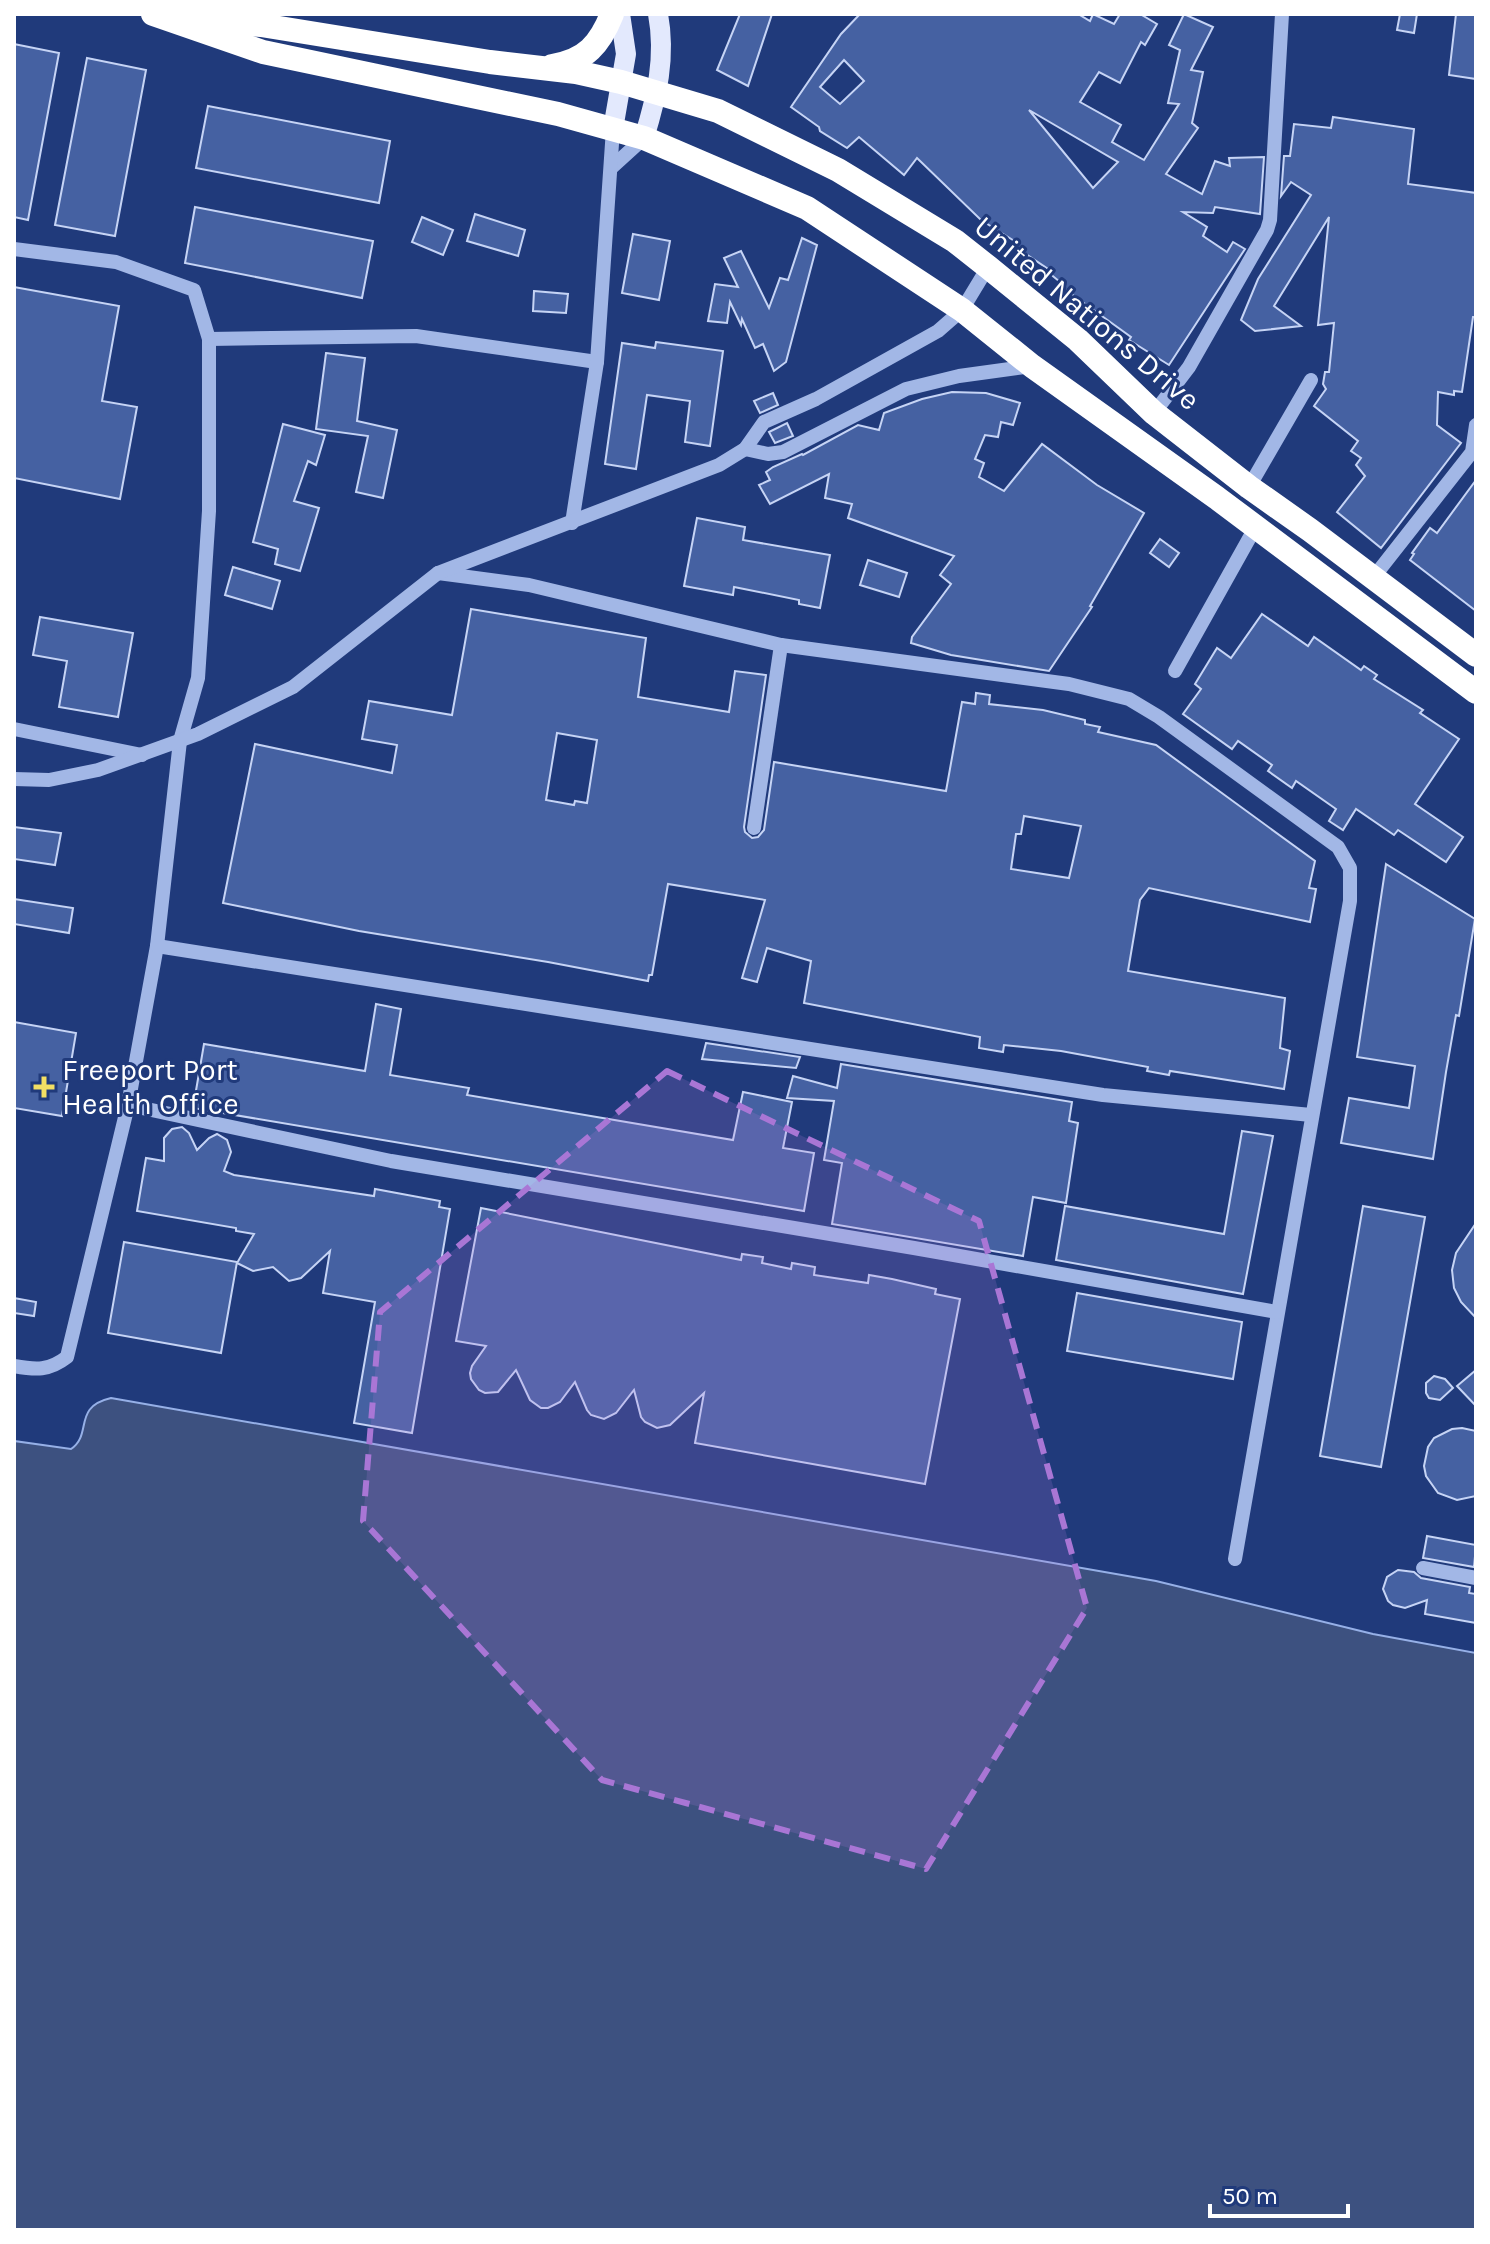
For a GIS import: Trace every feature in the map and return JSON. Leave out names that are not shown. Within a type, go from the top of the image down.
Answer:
[{"type":"highway","points":[[162,16],[261,25],[490,62],[544,67],[568,64],[590,53],[604,36],[612,14]]},
{"type":"highway","points":[[162,16],[263,52],[558,114],[644,138],[807,208],[962,310],[1032,366],[1217,498],[1476,692]]},
{"type":"highway","name":"United Nations Drive","points":[[544,67],[621,82],[718,111],[838,170],[955,241],[1078,340],[1154,413],[1476,655]]},
{"type":"main road","points":[[613,129],[626,54],[620,14]]},
{"type":"main road","points":[[644,138],[657,94],[662,37],[658,14]]},
{"type":"street","points":[[1154,413],[1189,367],[1267,230],[1282,14]]},
{"type":"street","points":[[572,523],[597,362],[613,129]]},
{"type":"street","points":[[611,168],[644,138]]},
{"type":"street","points":[[14,249],[116,262],[194,290],[209,339],[209,511],[198,678],[180,741],[157,946],[128,1105],[67,1357],[53,1368],[14,1366]]},
{"type":"street","points":[[14,779],[49,780],[98,770],[180,741],[293,687],[438,573],[719,465],[745,449],[764,422],[816,399],[938,331],[962,310],[988,267]]},
{"type":"street","points":[[209,339],[416,336],[597,362]]},
{"type":"street","points":[[745,449],[768,454],[783,452],[906,389],[925,383],[1032,366]]},
{"type":"street","points":[[1249,487],[1311,380]]},
{"type":"street","points":[[1373,578],[1472,452],[1476,425]]},
{"type":"street","points":[[1175,671],[1255,528]]},
{"type":"street","points":[[438,573],[529,585],[781,645],[1029,678],[1129,699],[1159,717],[1338,847],[1350,868],[1350,901],[1235,1559]]},
{"type":"street","points":[[754,828],[781,645]]},
{"type":"street","points":[[14,729],[142,755]]},
{"type":"street","points":[[157,946],[1103,1095],[1311,1115]]},
{"type":"street","points":[[128,1105],[391,1161],[1277,1312]]},
{"type":"street","points":[[1423,1568],[1476,1578]]},
{"type":"highlighted area","points":[[667,1071],[979,1221],[1087,1608],[926,1869],[602,1780],[363,1521],[380,1312]]},
{"type":"water","points":[[111,1398],[1156,1581],[1373,1634],[1476,1653],[1476,2230],[14,2230],[14,1441],[71,1449],[81,1436],[91,1408]]},
{"type":"building","points":[[740,14],[772,14],[748,86],[717,70]]},
{"type":"building","points":[[860,14],[1078,14],[1090,21],[1093,14],[1114,24],[1120,14],[1140,14],[1157,24],[1145,45],[1141,42],[1120,83],[1099,72],[1080,102],[1121,125],[1112,142],[1144,160],[1179,104],[1168,103],[1180,50],[1169,45],[1184,14],[1213,27],[1191,70],[1203,72],[1192,123],[1198,128],[1166,174],[1202,194],[1215,161],[1230,166],[1229,158],[1264,157],[1260,214],[1215,207],[1213,213],[1183,212],[1207,227],[1203,236],[1227,252],[1233,242],[1245,249],[1169,365],[1129,340],[1131,337],[1063,288],[1065,286],[1049,273],[1051,271],[1014,246],[1016,242],[981,220],[917,158],[904,175],[859,137],[847,148],[791,107],[841,34]],"holes":[[[844,60],[864,81],[840,104],[820,87]],[[1029,110],[1118,162],[1093,188]]]},
{"type":"building","points":[[1400,14],[1417,14],[1414,33],[1397,30]]},
{"type":"building","points":[[1456,14],[1476,14],[1476,79],[1449,75]]},
{"type":"building","points":[[14,44],[59,53],[28,220],[14,217]]},
{"type":"building","points":[[87,58],[146,70],[115,236],[55,225]]},
{"type":"building","points":[[208,106],[390,141],[379,203],[196,168]]},
{"type":"building","points":[[1333,117],[1414,129],[1408,184],[1476,193],[1476,317],[1473,317],[1462,392],[1454,391],[1454,395],[1438,392],[1437,425],[1461,443],[1381,548],[1337,512],[1365,476],[1356,465],[1361,458],[1351,451],[1358,441],[1314,406],[1326,389],[1323,384],[1325,372],[1329,372],[1334,323],[1318,325],[1329,217],[1274,306],[1301,326],[1255,331],[1241,320],[1258,279],[1311,195],[1291,182],[1281,196],[1284,156],[1290,156],[1294,124],[1331,128]]},
{"type":"building","points":[[195,207],[373,241],[362,298],[185,263]]},
{"type":"building","points":[[475,214],[525,230],[518,256],[467,241]]},
{"type":"building","points":[[422,217],[453,230],[443,255],[412,242]]},
{"type":"building","points":[[633,234],[670,241],[659,300],[622,293]]},
{"type":"building","points":[[802,238],[817,245],[786,362],[774,371],[763,344],[755,348],[742,319],[741,325],[730,302],[727,323],[708,321],[715,284],[738,287],[724,258],[741,251],[769,308],[780,278],[788,280]]},
{"type":"building","points":[[14,287],[119,306],[102,401],[137,407],[120,499],[14,478]]},
{"type":"building","points":[[534,291],[568,294],[566,313],[533,311]]},
{"type":"building","points":[[656,342],[723,351],[710,446],[685,442],[690,401],[647,395],[636,469],[605,464],[622,343],[655,348]]},
{"type":"building","points":[[326,353],[365,358],[357,421],[397,430],[383,498],[356,492],[368,436],[316,429]]},
{"type":"building","points":[[952,392],[986,393],[1020,403],[1013,425],[1001,422],[998,437],[985,435],[975,459],[984,463],[979,477],[1004,491],[1042,444],[1097,485],[1144,513],[1092,607],[1049,671],[951,655],[911,643],[912,637],[951,584],[940,575],[954,556],[848,518],[852,504],[825,498],[829,474],[770,504],[759,485],[770,480],[766,472],[773,467],[803,455],[858,425],[879,430],[884,413]]},
{"type":"building","points":[[773,393],[778,405],[760,413],[754,401]]},
{"type":"building","points":[[787,423],[793,436],[775,443],[769,432]]},
{"type":"building","points":[[283,424],[325,435],[316,465],[308,461],[294,501],[319,508],[300,571],[275,564],[278,549],[253,542]]},
{"type":"building","points":[[1476,480],[1476,611],[1410,560],[1430,528],[1437,533]]},
{"type":"building","points":[[697,518],[745,527],[743,540],[830,555],[820,608],[799,604],[799,600],[734,587],[733,595],[684,586]]},
{"type":"building","points":[[1160,539],[1179,553],[1169,567],[1150,553]]},
{"type":"building","points":[[868,560],[907,573],[899,597],[860,585]]},
{"type":"building","points":[[233,567],[280,581],[272,609],[225,595]]},
{"type":"building","points":[[471,609],[646,638],[638,697],[729,712],[735,671],[766,675],[744,827],[752,838],[758,837],[764,830],[774,762],[946,791],[962,702],[975,704],[976,693],[990,695],[989,704],[1043,710],[1085,720],[1085,724],[1100,727],[1098,732],[1156,745],[1315,861],[1309,888],[1316,889],[1310,922],[1149,888],[1140,900],[1128,971],[1285,998],[1280,1048],[1290,1051],[1284,1089],[1170,1071],[1169,1075],[1147,1071],[1148,1067],[1061,1051],[1004,1045],[1003,1052],[979,1048],[980,1037],[804,1003],[811,961],[767,948],[757,982],[742,978],[765,900],[668,884],[652,975],[649,975],[648,981],[359,931],[223,903],[255,744],[392,773],[397,745],[362,739],[369,701],[452,715]],"holes":[[[557,733],[597,740],[587,803],[575,801],[574,805],[546,800]],[[1024,816],[1081,826],[1069,878],[1011,869],[1016,834],[1021,834]]]},
{"type":"building","points":[[1262,614],[1308,646],[1314,637],[1361,670],[1364,666],[1377,675],[1374,679],[1423,710],[1420,713],[1459,739],[1415,804],[1463,837],[1446,862],[1398,830],[1394,835],[1356,809],[1343,830],[1329,821],[1336,809],[1296,781],[1292,788],[1268,771],[1272,765],[1238,741],[1232,749],[1183,714],[1201,689],[1195,684],[1217,648],[1231,658]]},
{"type":"building","points":[[40,617],[133,633],[118,717],[59,707],[67,661],[33,655]]},
{"type":"building","points":[[14,827],[61,833],[55,865],[14,859]]},
{"type":"building","points":[[1386,864],[1475,919],[1433,1159],[1341,1143],[1349,1098],[1409,1108],[1415,1066],[1357,1057]]},
{"type":"building","points":[[14,899],[73,908],[69,933],[14,924]]},
{"type":"building","points":[[376,1004],[401,1009],[390,1075],[469,1088],[467,1095],[733,1140],[743,1092],[792,1102],[783,1148],[814,1153],[804,1211],[193,1108],[204,1044],[365,1071]]},
{"type":"building","points":[[14,1022],[76,1033],[62,1116],[14,1108]]},
{"type":"building","points":[[706,1043],[800,1057],[796,1068],[702,1059]]},
{"type":"building","points":[[841,1064],[1072,1102],[1069,1121],[1078,1123],[1066,1203],[1033,1197],[1023,1256],[832,1224],[842,1163],[824,1160],[834,1101],[787,1098],[793,1076],[837,1088]]},
{"type":"building","points":[[182,1127],[189,1133],[197,1150],[217,1134],[227,1140],[231,1152],[224,1171],[234,1175],[374,1196],[375,1189],[440,1201],[439,1207],[450,1209],[412,1433],[354,1423],[375,1302],[323,1293],[330,1251],[301,1278],[289,1281],[273,1267],[253,1271],[237,1263],[254,1234],[236,1231],[236,1228],[137,1211],[146,1158],[164,1161],[164,1138],[172,1129]]},
{"type":"building","points":[[1242,1131],[1273,1136],[1243,1294],[1056,1260],[1065,1206],[1224,1234]]},
{"type":"building","points":[[1363,1206],[1425,1217],[1381,1467],[1320,1456]]},
{"type":"building","points":[[481,1208],[741,1260],[742,1254],[763,1257],[762,1263],[791,1269],[792,1263],[815,1267],[814,1275],[868,1283],[869,1275],[892,1279],[936,1289],[935,1294],[960,1299],[925,1484],[695,1443],[704,1393],[670,1425],[657,1428],[641,1417],[634,1390],[616,1413],[604,1419],[591,1415],[587,1410],[575,1382],[560,1402],[548,1408],[541,1408],[530,1400],[516,1370],[498,1392],[479,1390],[470,1373],[486,1346],[456,1341]]},
{"type":"building","points":[[1476,1223],[1476,1318],[1461,1302],[1454,1288],[1452,1270],[1456,1253]]},
{"type":"building","points":[[124,1242],[237,1262],[221,1353],[108,1333]]},
{"type":"building","points":[[1077,1293],[1242,1322],[1233,1379],[1067,1351]]},
{"type":"building","points":[[14,1298],[36,1302],[34,1316],[14,1313]]},
{"type":"building","points":[[1476,1370],[1476,1406],[1457,1386]]},
{"type":"building","points":[[1434,1376],[1445,1379],[1453,1388],[1440,1400],[1429,1398],[1426,1393],[1426,1383]]},
{"type":"building","points":[[1452,1429],[1476,1431],[1476,1496],[1457,1500],[1438,1493],[1426,1476],[1424,1466],[1428,1447],[1434,1438]]},
{"type":"building","points":[[1427,1536],[1476,1545],[1474,1567],[1423,1558]]},
{"type":"building","points":[[1398,1570],[1414,1572],[1421,1578],[1470,1587],[1469,1593],[1476,1594],[1476,1623],[1425,1614],[1427,1600],[1405,1608],[1393,1605],[1383,1589],[1387,1577]]},
{"type":"place","name":"Freeport Port Health Office","points":[[44,1087]]}]
